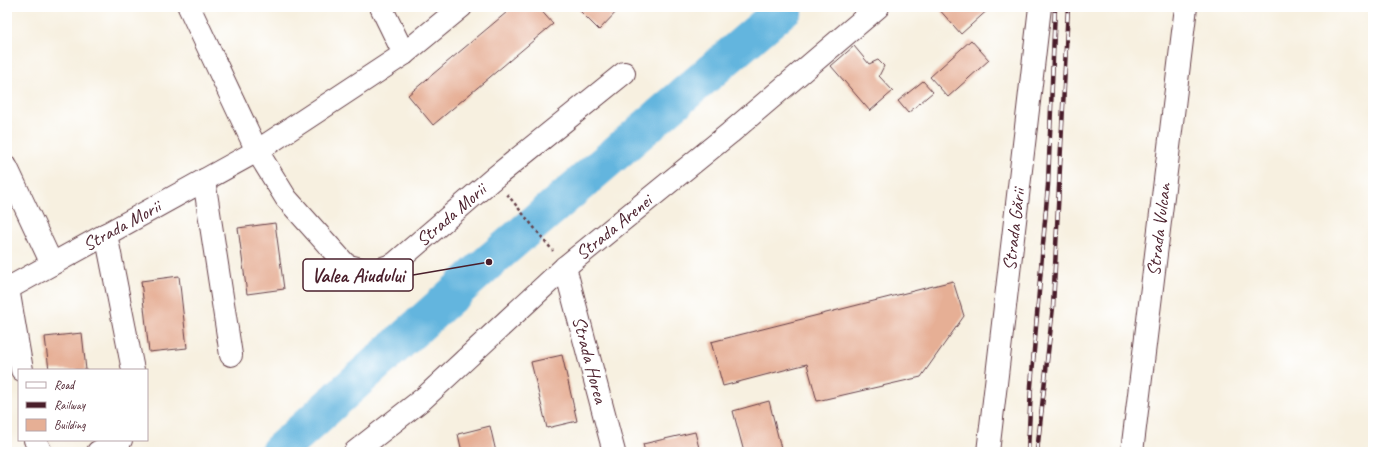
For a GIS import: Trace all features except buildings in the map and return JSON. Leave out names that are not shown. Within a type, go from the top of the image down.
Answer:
[{"type":"street","points":[[189,7],[257,151]]},
{"type":"street","points":[[381,7],[404,54]]},
{"type":"street","name":"Strada Morii","points":[[8,288],[257,151],[404,54],[433,32],[461,7]]},
{"type":"street","name":"Strada Arenei","points":[[355,452],[424,398],[566,267],[730,133],[878,7]]},
{"type":"street","name":"Strada Gării","points":[[988,452],[1040,7]]},
{"type":"street","name":"Strada Vulcan","points":[[1132,452],[1186,7]]},
{"type":"street","name":"Strada Morii","points":[[257,151],[286,198],[346,265],[372,272],[394,264],[494,178],[624,73]]},
{"type":"street","points":[[7,168],[52,264]]},
{"type":"street","points":[[204,180],[231,355]]},
{"type":"street","points":[[106,234],[133,369]]},
{"type":"street","name":"Strada Horea","points":[[566,267],[614,452]]},
{"type":"street","points":[[8,288],[22,369]]},
{"type":"street","points":[[36,441],[41,452]]},
{"type":"street","points":[[98,452],[119,441]]},
{"type":"path","points":[[494,178],[566,267]]},
{"type":"waterway","points":[[278,452],[489,262],[786,7]]},
{"type":"railway","points":[[1028,452],[1031,386],[1048,185],[1055,7]]},
{"type":"railway","points":[[1037,452],[1053,307],[1068,7]]},
{"type":"place","name":"Valea Aiudului","points":[[489,262]]}]
